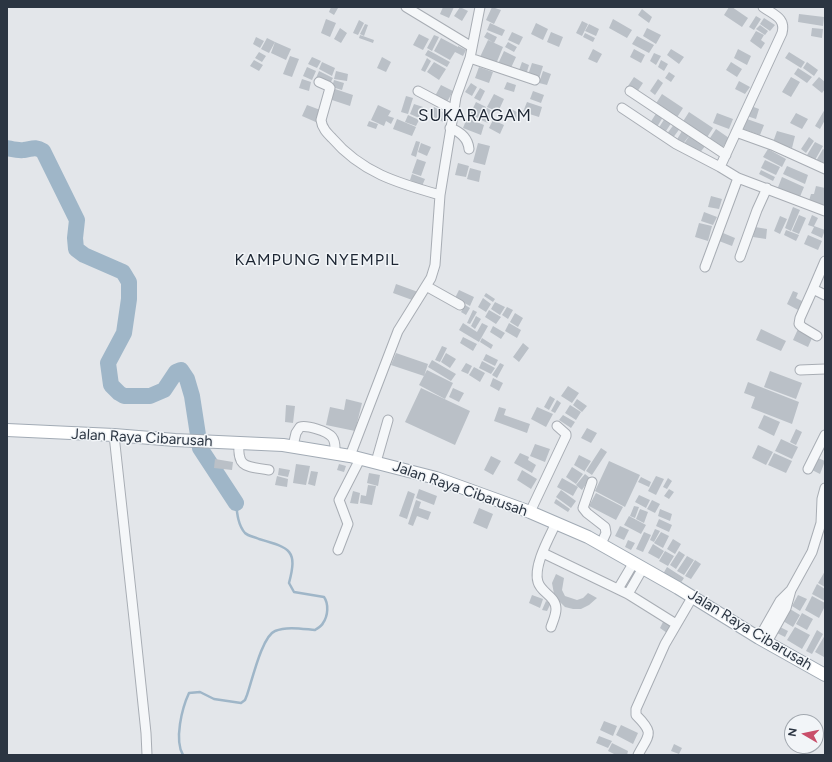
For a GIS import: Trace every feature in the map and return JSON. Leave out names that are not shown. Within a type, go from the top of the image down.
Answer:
[{"type":"main road","name":"Jalan Raya Cibarusah","points":[[7,430],[293,446],[355,457],[436,478],[530,512],[601,544],[825,675]]},
{"type":"street","points":[[406,7],[472,47]]},
{"type":"street","points":[[338,550],[348,524],[338,500],[355,457],[398,331],[431,278],[435,265],[440,195],[450,128],[457,89],[470,58],[480,7]]},
{"type":"street","points":[[720,167],[783,29],[781,20],[763,7]]},
{"type":"street","points":[[470,58],[535,80]]},
{"type":"street","points":[[319,82],[330,88],[321,120],[322,125],[337,144],[367,168],[400,183],[440,195]]},
{"type":"street","points":[[418,91],[454,110]]},
{"type":"street","points":[[630,91],[726,155]]},
{"type":"street","points":[[622,108],[676,144],[738,178],[768,188],[825,211]]},
{"type":"street","points":[[450,128],[464,136],[468,142],[469,149]]},
{"type":"street","points":[[736,132],[772,145],[825,169]]},
{"type":"street","points":[[705,267],[738,178]]},
{"type":"street","points":[[740,257],[757,210],[768,188]]},
{"type":"street","points":[[817,336],[798,324],[825,261]]},
{"type":"street","points":[[426,286],[460,305]]},
{"type":"street","points":[[813,289],[825,296]]},
{"type":"street","points":[[800,370],[825,369]]},
{"type":"street","points":[[376,462],[388,420]]},
{"type":"street","points":[[530,512],[566,436],[566,434],[557,426]]},
{"type":"street","points":[[293,446],[296,433],[300,427],[315,428],[332,437],[335,443],[335,453]]},
{"type":"street","points":[[114,435],[136,636],[147,755]]},
{"type":"street","points":[[808,469],[825,435]]},
{"type":"street","points":[[239,443],[239,458],[243,464],[268,470]]},
{"type":"street","points":[[592,482],[583,508],[605,527],[606,533],[601,544]]},
{"type":"street","points":[[763,640],[786,608],[791,590],[812,552],[821,523],[822,500],[825,488]]},
{"type":"street","points":[[551,627],[556,609],[555,604],[553,599],[541,589],[537,580],[539,565],[543,553],[556,523]]},
{"type":"street","points":[[543,553],[628,594],[676,624]]},
{"type":"street","points":[[618,589],[639,565]]},
{"type":"street","points":[[628,594],[639,565]]},
{"type":"street","points":[[638,755],[649,733],[647,726],[636,715],[636,710],[659,656],[692,596]]},
{"type":"building","points":[[331,7],[338,8],[334,15],[329,12]]},
{"type":"building","points":[[443,7],[454,7],[449,18],[440,14]]},
{"type":"building","points":[[460,7],[468,11],[462,21],[454,16]]},
{"type":"building","points":[[492,7],[501,10],[494,24],[486,20]]},
{"type":"building","points":[[729,7],[732,7],[748,18],[742,27],[724,15]]},
{"type":"building","points":[[642,9],[652,17],[649,23],[638,15]]},
{"type":"building","points":[[799,14],[824,17],[823,26],[798,22]]},
{"type":"building","points":[[756,16],[761,19],[754,30],[749,27]]},
{"type":"building","points":[[764,18],[775,25],[770,31],[760,24]]},
{"type":"building","points":[[326,19],[336,23],[330,37],[321,33]]},
{"type":"building","points":[[613,19],[632,30],[627,38],[609,28]]},
{"type":"building","points":[[359,20],[364,23],[358,35],[353,33]]},
{"type":"building","points":[[582,21],[588,24],[582,36],[576,33]]},
{"type":"building","points":[[490,23],[505,30],[502,36],[487,30]]},
{"type":"building","points":[[536,23],[548,29],[543,40],[531,34]]},
{"type":"building","points":[[365,24],[368,25],[364,36],[360,34]]},
{"type":"building","points":[[589,24],[599,29],[596,36],[585,31]]},
{"type":"building","points":[[760,25],[768,31],[765,35],[756,29]]},
{"type":"building","points":[[340,28],[347,33],[341,43],[334,39]]},
{"type":"building","points":[[647,28],[661,35],[656,44],[643,36]]},
{"type":"building","points":[[812,28],[823,29],[822,38],[811,36]]},
{"type":"building","points":[[756,31],[764,35],[761,40],[765,43],[761,49],[750,41]]},
{"type":"building","points":[[487,32],[497,37],[494,43],[484,37]]},
{"type":"building","points":[[512,32],[523,37],[519,45],[508,40]]},
{"type":"building","points":[[551,32],[563,37],[559,47],[547,42]]},
{"type":"building","points":[[585,33],[595,38],[593,42],[583,37]]},
{"type":"building","points":[[419,34],[429,39],[423,50],[413,45]]},
{"type":"building","points":[[360,35],[374,40],[373,43],[359,38]]},
{"type":"building","points":[[434,35],[439,37],[432,51],[427,48]]},
{"type":"building","points":[[637,36],[654,45],[649,53],[632,44]]},
{"type":"building","points":[[256,37],[264,41],[260,48],[253,44]]},
{"type":"building","points":[[267,38],[275,42],[269,53],[261,49]]},
{"type":"building","points":[[441,38],[466,50],[463,56],[455,52],[450,60],[434,51]]},
{"type":"building","points":[[488,40],[503,47],[496,64],[480,57]]},
{"type":"building","points":[[275,42],[291,49],[286,60],[271,53]]},
{"type":"building","points":[[508,42],[517,47],[514,52],[505,47]]},
{"type":"building","points":[[593,49],[602,54],[597,63],[588,59]]},
{"type":"building","points":[[634,49],[645,55],[641,63],[630,57]]},
{"type":"building","points":[[671,49],[684,57],[679,64],[667,55]]},
{"type":"building","points":[[738,49],[751,56],[747,65],[734,58]]},
{"type":"building","points":[[428,50],[450,62],[447,67],[425,55]]},
{"type":"building","points":[[504,51],[516,57],[510,70],[498,64]]},
{"type":"building","points":[[259,52],[266,56],[262,62],[255,58]]},
{"type":"building","points":[[789,52],[805,62],[801,68],[785,58]]},
{"type":"building","points":[[654,53],[661,56],[656,65],[650,61]]},
{"type":"building","points":[[290,56],[299,59],[292,77],[283,74]]},
{"type":"building","points":[[312,57],[321,61],[317,68],[308,64]]},
{"type":"building","points":[[382,57],[391,62],[386,72],[377,68]]},
{"type":"building","points":[[427,58],[431,61],[425,72],[421,70]]},
{"type":"building","points":[[254,60],[263,65],[259,71],[250,66]]},
{"type":"building","points":[[661,60],[668,64],[664,71],[658,67]]},
{"type":"building","points":[[322,62],[335,68],[332,76],[319,69]]},
{"type":"building","points":[[434,62],[446,69],[439,80],[427,72]]},
{"type":"building","points":[[522,62],[529,65],[526,75],[518,73]]},
{"type":"building","points":[[731,62],[742,69],[737,77],[726,70]]},
{"type":"building","points":[[807,62],[818,70],[814,76],[803,68]]},
{"type":"building","points":[[532,63],[543,66],[539,79],[528,75]]},
{"type":"building","points":[[307,67],[316,71],[312,80],[303,76]]},
{"type":"building","points":[[479,67],[493,72],[489,83],[475,78]]},
{"type":"building","points":[[798,68],[812,77],[807,83],[794,74]]},
{"type":"building","points":[[319,71],[333,78],[329,85],[316,78]]},
{"type":"building","points":[[336,71],[348,74],[347,81],[334,79]]},
{"type":"building","points":[[543,71],[551,74],[547,85],[539,83]]},
{"type":"building","points":[[669,72],[675,76],[671,82],[665,78]]},
{"type":"building","points":[[634,77],[643,83],[637,92],[628,86]]},
{"type":"building","points":[[791,77],[800,82],[791,97],[782,92]]},
{"type":"building","points":[[819,77],[825,82],[825,89],[822,93],[812,85]]},
{"type":"building","points":[[302,79],[311,82],[309,91],[299,88]]},
{"type":"building","points":[[658,79],[663,83],[655,95],[650,91]]},
{"type":"building","points":[[334,80],[344,83],[342,90],[332,87]]},
{"type":"building","points":[[739,81],[750,87],[745,94],[735,89]]},
{"type":"building","points":[[507,82],[516,85],[514,92],[504,89]]},
{"type":"building","points":[[471,83],[477,87],[472,96],[465,92]]},
{"type":"building","points":[[441,85],[453,91],[447,102],[435,96]]},
{"type":"building","points":[[332,88],[353,95],[350,106],[329,99]]},
{"type":"building","points":[[480,88],[485,91],[480,101],[474,98]]},
{"type":"building","points":[[533,91],[544,95],[541,103],[530,99]]},
{"type":"building","points":[[494,94],[504,99],[498,112],[487,107]]},
{"type":"building","points":[[662,94],[683,108],[676,119],[655,105]]},
{"type":"building","points":[[406,96],[413,98],[408,114],[401,112]]},
{"type":"building","points":[[476,102],[486,107],[480,119],[470,114]]},
{"type":"building","points":[[527,102],[542,107],[539,117],[523,112]]},
{"type":"building","points":[[414,104],[423,107],[419,118],[410,114]]},
{"type":"building","points":[[307,105],[323,111],[318,123],[302,116]]},
{"type":"building","points":[[378,105],[391,111],[388,116],[394,118],[391,124],[386,121],[384,126],[371,120]]},
{"type":"building","points":[[751,106],[759,109],[756,119],[747,116]]},
{"type":"building","points":[[434,107],[448,115],[443,122],[430,115]]},
{"type":"building","points":[[487,108],[494,112],[488,123],[481,120]]},
{"type":"building","points":[[511,109],[521,114],[517,121],[507,116]]},
{"type":"building","points":[[825,109],[825,120],[820,129],[815,126]]},
{"type":"building","points":[[657,112],[663,117],[657,127],[650,123]]},
{"type":"building","points":[[689,112],[713,128],[706,139],[682,123]]},
{"type":"building","points":[[717,113],[733,119],[729,129],[713,123]]},
{"type":"building","points":[[796,113],[808,119],[802,129],[790,123]]},
{"type":"building","points":[[408,115],[419,120],[416,126],[405,122]]},
{"type":"building","points":[[467,118],[484,125],[481,135],[463,128]]},
{"type":"building","points":[[665,118],[672,122],[664,134],[658,129]]},
{"type":"building","points":[[397,119],[416,127],[412,136],[393,129]]},
{"type":"building","points":[[747,119],[764,125],[760,135],[743,129]]},
{"type":"building","points":[[493,120],[504,125],[500,134],[489,128]]},
{"type":"building","points":[[369,121],[378,124],[376,129],[367,126]]},
{"type":"building","points":[[675,123],[681,127],[672,139],[666,135]]},
{"type":"building","points":[[716,129],[729,138],[721,150],[708,141]]},
{"type":"building","points":[[682,131],[689,136],[682,145],[676,141]]},
{"type":"building","points":[[777,131],[795,136],[792,148],[773,142]]},
{"type":"building","points":[[690,135],[706,145],[698,155],[683,145]]},
{"type":"building","points":[[809,137],[814,141],[806,153],[801,149]]},
{"type":"building","points":[[416,141],[420,142],[416,157],[411,155]]},
{"type":"building","points":[[815,142],[823,146],[815,160],[807,155]]},
{"type":"building","points":[[421,143],[431,147],[427,156],[418,152]]},
{"type":"building","points":[[478,143],[490,146],[485,165],[473,162]]},
{"type":"building","points":[[768,149],[786,159],[782,167],[763,157]]},
{"type":"building","points":[[823,149],[825,150],[825,167],[816,161]]},
{"type":"building","points":[[417,159],[426,162],[421,176],[412,173]]},
{"type":"building","points":[[765,160],[780,167],[776,175],[761,168]]},
{"type":"building","points":[[458,163],[469,166],[466,177],[455,175]]},
{"type":"building","points":[[787,166],[808,175],[805,184],[783,174]]},
{"type":"building","points":[[470,168],[481,171],[479,182],[467,179]]},
{"type":"building","points":[[761,170],[775,177],[773,181],[759,174]]},
{"type":"building","points":[[412,174],[425,179],[422,186],[410,180]]},
{"type":"building","points":[[782,177],[804,187],[799,199],[777,190]]},
{"type":"building","points":[[816,186],[825,188],[824,208],[808,204],[811,194],[814,194]]},
{"type":"building","points":[[711,196],[722,199],[719,209],[708,207]]},
{"type":"building","points":[[793,207],[800,210],[791,231],[785,228]]},
{"type":"building","points":[[704,212],[717,217],[713,225],[701,221]]},
{"type":"building","points":[[799,215],[806,218],[799,234],[792,231]]},
{"type":"building","points":[[812,215],[818,218],[814,226],[825,230],[822,238],[811,233],[814,227],[808,225]]},
{"type":"building","points":[[780,216],[787,219],[780,234],[774,231]]},
{"type":"building","points":[[699,223],[712,226],[708,241],[695,237]]},
{"type":"building","points":[[755,227],[767,229],[766,239],[753,237]]},
{"type":"building","points":[[786,230],[799,235],[796,241],[784,235]]},
{"type":"building","points":[[723,233],[735,238],[732,246],[719,241]]},
{"type":"building","points":[[808,235],[822,241],[818,250],[804,244]]},
{"type":"building","points":[[396,284],[418,292],[415,301],[393,293]]},
{"type":"building","points":[[459,290],[474,297],[470,306],[455,298]]},
{"type":"building","points":[[793,291],[798,293],[796,298],[804,302],[800,311],[787,304]]},
{"type":"building","points":[[486,293],[495,299],[493,302],[484,296]]},
{"type":"building","points":[[483,298],[491,304],[486,312],[478,307]]},
{"type":"building","points":[[495,302],[505,307],[500,315],[491,309]]},
{"type":"building","points":[[465,305],[470,308],[466,315],[461,312]]},
{"type":"building","points":[[507,307],[513,310],[508,319],[502,315]]},
{"type":"building","points":[[473,310],[477,312],[470,324],[467,323]]},
{"type":"building","points":[[489,310],[501,317],[496,324],[485,317]]},
{"type":"building","points":[[515,313],[523,318],[518,327],[510,322]]},
{"type":"building","points":[[476,316],[481,319],[475,329],[471,326]]},
{"type":"building","points":[[463,323],[477,332],[482,323],[488,326],[479,342],[459,330]]},
{"type":"building","points":[[509,323],[521,330],[517,338],[505,331]]},
{"type":"building","points":[[493,326],[505,333],[501,339],[490,332]]},
{"type":"building","points":[[761,329],[786,341],[781,351],[756,340]]},
{"type":"building","points":[[798,329],[813,336],[808,347],[793,340]]},
{"type":"building","points":[[463,337],[477,344],[473,351],[460,343]]},
{"type":"building","points":[[482,338],[493,345],[491,349],[480,342]]},
{"type":"building","points":[[523,343],[529,348],[519,362],[513,357]]},
{"type":"building","points":[[442,346],[447,348],[440,362],[435,360]]},
{"type":"building","points":[[396,353],[428,364],[424,376],[391,365]]},
{"type":"building","points":[[446,353],[456,359],[450,368],[441,362]]},
{"type":"building","points":[[486,354],[498,360],[495,366],[483,360]]},
{"type":"building","points":[[432,360],[456,374],[451,381],[428,367]]},
{"type":"building","points":[[482,361],[495,368],[491,374],[479,368]]},
{"type":"building","points":[[466,363],[472,366],[468,374],[461,371]]},
{"type":"building","points":[[500,363],[504,365],[497,378],[492,375]]},
{"type":"building","points":[[474,367],[485,373],[480,382],[469,375]]},
{"type":"building","points":[[427,370],[453,383],[445,399],[419,385]]},
{"type":"building","points":[[770,371],[802,383],[796,399],[764,387]]},
{"type":"building","points":[[493,378],[503,383],[499,391],[490,386]]},
{"type":"building","points":[[748,382],[799,402],[792,424],[751,408],[755,397],[744,393]]},
{"type":"building","points":[[568,386],[579,393],[572,403],[561,396]]},
{"type":"building","points":[[421,388],[470,411],[455,445],[405,422]]},
{"type":"building","points":[[453,388],[464,393],[459,402],[449,397]]},
{"type":"building","points":[[550,396],[555,399],[549,410],[544,407]]},
{"type":"building","points":[[346,399],[362,403],[355,431],[326,425],[330,407],[344,410]]},
{"type":"building","points":[[577,399],[587,406],[582,412],[573,405]]},
{"type":"building","points":[[557,400],[561,403],[555,413],[551,411]]},
{"type":"building","points":[[286,405],[295,406],[293,423],[285,422]]},
{"type":"building","points":[[570,405],[581,412],[576,420],[565,413]]},
{"type":"building","points":[[499,407],[506,409],[504,415],[530,424],[527,433],[494,421]]},
{"type":"building","points":[[537,407],[553,414],[546,427],[531,419]]},
{"type":"building","points":[[563,415],[575,422],[571,428],[559,420]]},
{"type":"building","points":[[764,415],[780,422],[774,436],[758,428]]},
{"type":"building","points":[[587,428],[597,433],[591,443],[581,438]]},
{"type":"building","points":[[796,429],[802,432],[796,445],[790,442]]},
{"type":"building","points":[[781,439],[798,447],[792,459],[775,451]]},
{"type":"building","points":[[535,444],[550,449],[545,462],[530,456]]},
{"type":"building","points":[[758,445],[773,452],[766,465],[752,458]]},
{"type":"building","points":[[601,448],[607,452],[592,475],[586,471]]},
{"type":"building","points":[[520,453],[529,457],[528,460],[536,465],[532,473],[514,463]]},
{"type":"building","points":[[774,453],[792,461],[786,473],[768,465]]},
{"type":"building","points":[[579,455],[591,461],[584,472],[574,465]]},
{"type":"building","points":[[491,456],[501,461],[493,475],[484,470]]},
{"type":"building","points":[[818,458],[825,461],[820,474],[812,470]]},
{"type":"building","points":[[215,459],[233,462],[232,470],[214,468]]},
{"type":"building","points":[[609,461],[640,475],[625,507],[595,491]]},
{"type":"building","points":[[296,464],[310,466],[306,485],[293,483]]},
{"type":"building","points":[[339,464],[346,466],[344,472],[337,470]]},
{"type":"building","points":[[572,467],[583,474],[576,484],[566,477]]},
{"type":"building","points":[[279,468],[290,470],[288,477],[278,475]]},
{"type":"building","points":[[522,470],[537,479],[531,489],[517,480]]},
{"type":"building","points":[[311,471],[318,472],[315,486],[308,484]]},
{"type":"building","points":[[369,473],[380,475],[378,486],[367,483]]},
{"type":"building","points":[[585,474],[590,478],[582,490],[576,485]]},
{"type":"building","points":[[277,476],[288,479],[287,487],[275,485]]},
{"type":"building","points":[[656,476],[664,479],[656,495],[648,491]]},
{"type":"building","points":[[641,477],[651,482],[649,487],[638,482]]},
{"type":"building","points":[[562,478],[578,487],[573,496],[557,487]]},
{"type":"building","points":[[668,478],[672,481],[667,489],[663,487]]},
{"type":"building","points":[[368,485],[376,486],[372,505],[360,503],[361,495],[366,496]]},
{"type":"building","points":[[419,489],[437,496],[434,505],[416,498]]},
{"type":"building","points":[[669,489],[674,492],[669,499],[664,496]]},
{"type":"building","points":[[561,490],[576,501],[571,508],[556,497]]},
{"type":"building","points":[[353,491],[360,493],[358,504],[350,503]]},
{"type":"building","points":[[408,491],[415,494],[407,519],[399,516]]},
{"type":"building","points":[[596,493],[623,507],[616,520],[589,506]]},
{"type":"building","points":[[639,495],[650,500],[646,508],[635,502]]},
{"type":"building","points":[[556,499],[570,509],[568,512],[554,503]]},
{"type":"building","points":[[416,500],[421,502],[419,508],[431,512],[428,520],[417,516],[413,526],[408,524]]},
{"type":"building","points":[[652,500],[660,504],[655,513],[647,509]]},
{"type":"building","points":[[634,506],[639,507],[635,518],[630,516]]},
{"type":"building","points":[[479,508],[493,514],[487,529],[473,523]]},
{"type":"building","points":[[640,509],[648,512],[644,523],[636,519]]},
{"type":"building","points":[[660,509],[672,514],[670,521],[658,516]]},
{"type":"building","points":[[629,516],[646,525],[641,534],[624,525]]},
{"type":"building","points":[[659,519],[672,525],[669,532],[656,526]]},
{"type":"building","points":[[620,526],[629,530],[624,540],[615,536]]},
{"type":"building","points":[[655,529],[660,531],[654,542],[650,540]]},
{"type":"building","points":[[644,532],[651,535],[643,552],[636,549]]},
{"type":"building","points":[[661,532],[669,536],[663,548],[654,543]]},
{"type":"building","points":[[673,539],[681,544],[675,554],[667,549]]},
{"type":"building","points":[[628,540],[635,543],[631,550],[625,547]]},
{"type":"building","points":[[653,544],[664,551],[659,559],[648,553]]},
{"type":"building","points":[[665,551],[674,556],[668,566],[659,561]]},
{"type":"building","points":[[679,551],[685,555],[676,569],[670,565]]},
{"type":"building","points":[[687,556],[694,560],[684,575],[677,571]]},
{"type":"building","points":[[695,560],[701,564],[691,579],[685,576]]},
{"type":"building","points":[[667,567],[684,578],[680,584],[663,574]]},
{"type":"building","points":[[825,571],[825,587],[818,583]]},
{"type":"building","points":[[556,574],[564,578],[562,590],[565,596],[577,600],[583,598],[588,593],[597,598],[589,605],[581,609],[565,607],[554,594],[552,583]]},
{"type":"building","points":[[817,584],[825,589],[825,601],[812,594]]},
{"type":"building","points":[[532,595],[543,599],[540,608],[529,603]]},
{"type":"building","points":[[798,595],[807,599],[800,611],[792,606]]},
{"type":"building","points":[[812,596],[825,603],[819,618],[805,610]]},
{"type":"building","points":[[546,601],[551,603],[547,611],[542,610]]},
{"type":"building","points":[[790,609],[800,615],[793,627],[783,621]]},
{"type":"building","points":[[802,613],[813,619],[807,630],[796,624]]},
{"type":"building","points":[[664,620],[672,625],[667,633],[660,628]]},
{"type":"building","points":[[780,627],[788,631],[785,637],[777,633]]},
{"type":"building","points":[[795,627],[810,635],[802,649],[787,640]]},
{"type":"building","points":[[817,630],[823,634],[812,654],[806,651]]},
{"type":"building","points":[[825,635],[825,655],[824,657],[815,652]]},
{"type":"building","points":[[604,721],[617,726],[613,736],[600,730]]},
{"type":"building","points":[[621,725],[638,733],[633,744],[616,735]]},
{"type":"building","points":[[599,736],[612,741],[608,748],[596,743]]},
{"type":"building","points":[[612,743],[628,751],[627,755],[616,755],[608,751]]},
{"type":"building","points":[[674,744],[682,748],[679,754],[671,751]]},
{"type":"waterway","points":[[7,148],[20,150],[36,148],[43,151],[77,220],[75,238],[76,249],[84,255],[123,272],[129,282],[129,299],[124,333],[108,363],[111,385],[124,396],[150,396],[164,390],[176,372],[181,370],[187,379],[192,396],[200,448],[236,503]]},
{"type":"waterway","points":[[183,755],[180,749],[179,733],[182,715],[189,693],[200,692],[214,699],[241,703],[245,700],[258,660],[270,635],[280,629],[295,628],[315,630],[320,627],[327,614],[327,603],[324,597],[294,592],[289,583],[292,572],[292,557],[289,552],[278,545],[245,533],[239,523],[236,503]]},
{"type":"district","name":"SUKARAGAM","points":[[475,116]]},
{"type":"district","name":"KAMPUNG NYEMPIL","points":[[317,260]]}]
